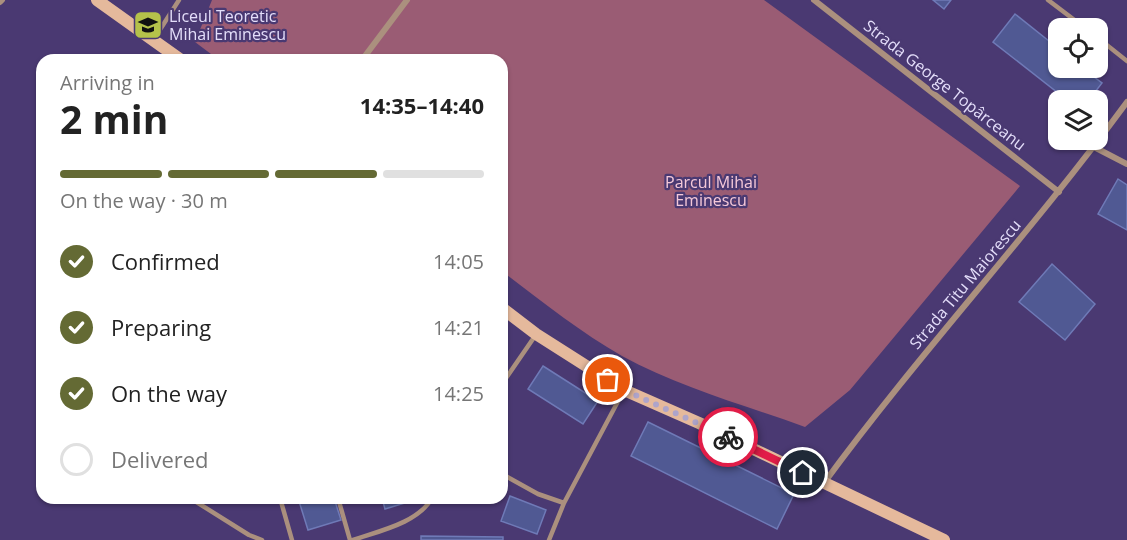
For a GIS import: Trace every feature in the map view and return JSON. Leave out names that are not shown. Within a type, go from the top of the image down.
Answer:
[{"type":"main road","points":[[97,0],[173,54]]},
{"type":"main road","points":[[508,313],[536,334],[624,390],[699,423],[944,540]]},
{"type":"street","points":[[366,54],[407,0]]},
{"type":"street","name":"Strada George Topârceanu","points":[[814,0],[1059,192]]},
{"type":"street","name":"Strada Titu Maiorescu","points":[[1108,128],[1127,102]]},
{"type":"street","name":"Strada Titu Maiorescu","points":[[824,483],[870,420],[1092,150]]},
{"type":"street","points":[[1100,150],[1127,164]]},
{"type":"lane","points":[[154,39],[179,0]]},
{"type":"lane","points":[[1048,0],[1072,18]]},
{"type":"lane","points":[[1108,47],[1127,61]]},
{"type":"lane","points":[[508,375],[536,334]]},
{"type":"lane","points":[[549,540],[564,503],[624,390]]},
{"type":"lane","points":[[508,477],[538,494],[564,503]]},
{"type":"lane","points":[[200,504],[249,535],[262,540]]},
{"type":"lane","points":[[282,504],[292,540]]},
{"type":"lane","points":[[340,504],[352,540],[408,519],[426,509],[429,504]]},
{"type":"green space","name":"Parcul Mihai Eminescu","points":[[212,0],[764,0],[1020,186],[850,390],[805,427],[712,395],[622,356],[576,327],[508,276],[508,54],[211,54],[195,42]]},
{"type":"building","points":[[933,0],[951,0],[944,9]]},
{"type":"building","points":[[1015,14],[1048,40],[1048,78],[1095,78],[1102,83],[1097,90],[1054,90],[993,42]]},
{"type":"building","points":[[1118,179],[1127,185],[1127,230],[1098,214]]},
{"type":"building","points":[[1052,264],[1095,304],[1065,340],[1019,302]]},
{"type":"building","points":[[543,366],[598,401],[583,424],[528,389]]},
{"type":"building","points":[[648,422],[794,494],[777,529],[631,456]]},
{"type":"building","points":[[510,496],[546,510],[537,534],[501,521]]},
{"type":"building","points":[[300,504],[336,504],[341,520],[308,530]]},
{"type":"building","points":[[384,504],[401,504],[385,509]]},
{"type":"building","points":[[421,536],[503,537],[503,540],[421,540]]},
{"type":"way so far","points":[[608,380],[624,390],[728,437]]},
{"type":"place","name":"Liceul Teoretic Mihai Eminescu","points":[[148,25]]},
{"type":"route","points":[[728,437],[803,473]]}]
